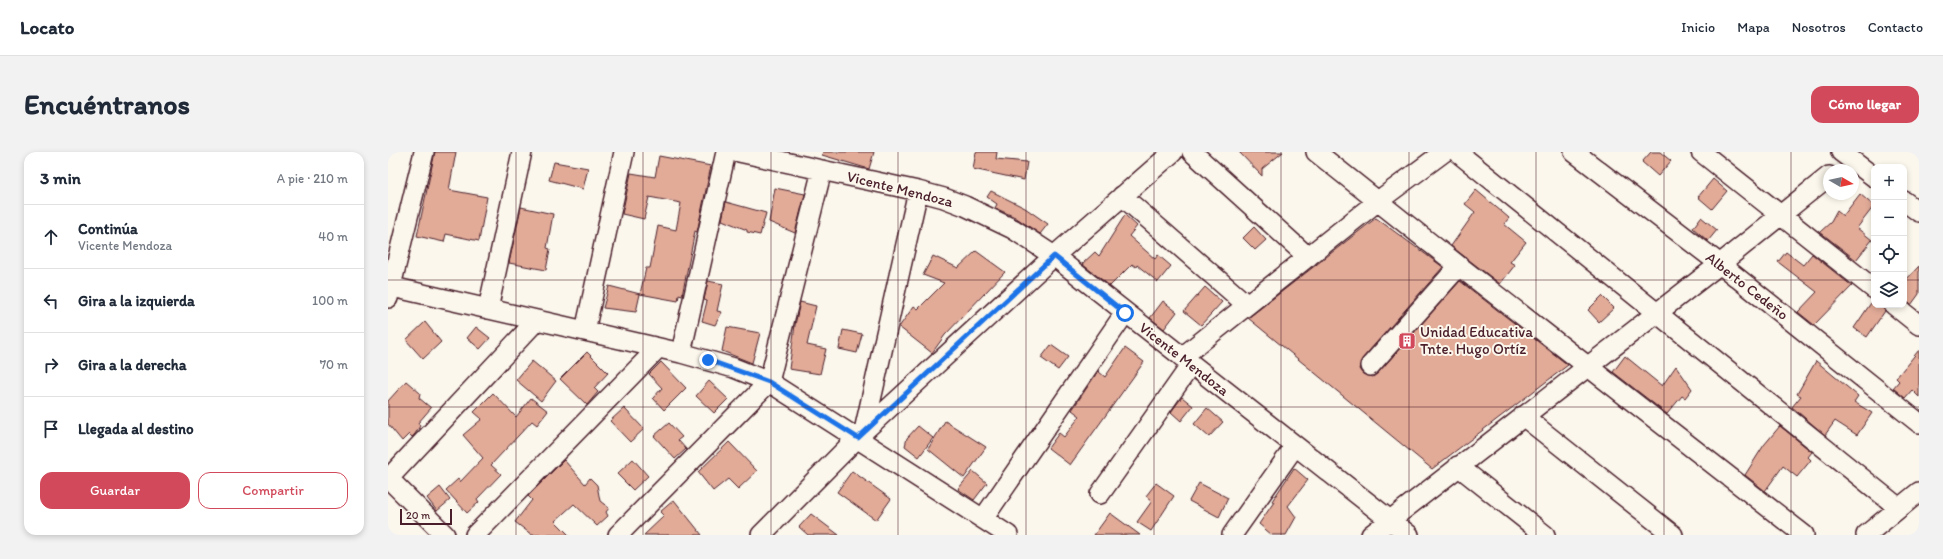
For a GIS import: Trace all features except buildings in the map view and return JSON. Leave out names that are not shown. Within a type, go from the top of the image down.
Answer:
[{"type":"street","points":[[424,152],[389,290],[488,308],[682,353],[734,368],[769,382],[861,434],[1008,535]]},
{"type":"street","points":[[488,308],[522,152]]},
{"type":"street","points":[[585,331],[624,152]]},
{"type":"street","points":[[682,353],[726,152]]},
{"type":"street","name":"Vicente Mendoza","points":[[739,152],[918,191],[965,206],[1013,229],[1054,256],[1409,535]]},
{"type":"street","points":[[769,533],[861,434],[1054,256],[1173,152]]},
{"type":"street","points":[[1192,152],[1308,257]]},
{"type":"street","points":[[1316,152],[1459,266],[1804,535]]},
{"type":"street","points":[[1100,494],[1186,361],[1247,305],[1378,202],[1446,152],[1733,374],[1899,508]]},
{"type":"street","name":"Alberto Cedeño","points":[[1574,152],[1720,264],[1919,423]]},
{"type":"street","points":[[1701,152],[1871,287]]},
{"type":"street","points":[[1843,160],[1871,176]]},
{"type":"street","points":[[618,535],[769,382],[822,170]]},
{"type":"street","points":[[1371,535],[1720,264],[1823,181]]},
{"type":"street","points":[[861,434],[918,191]]},
{"type":"street","points":[[1122,196],[1247,305]]},
{"type":"street","points":[[1907,203],[1919,212]]},
{"type":"street","points":[[1370,366],[1459,266]]},
{"type":"street","points":[[1898,308],[1919,325]]},
{"type":"street","points":[[983,519],[1125,313]]},
{"type":"street","points":[[445,535],[388,479],[537,320]]},
{"type":"street","points":[[475,535],[658,348]]},
{"type":"street","points":[[1523,416],[1672,535]]},
{"type":"street","points":[[1232,535],[1295,446]]},
{"type":"street","points":[[1458,466],[1545,535]]},
{"type":"street","points":[[1866,535],[1919,492]]},
{"type":"place","name":"Unidad Educativa Tnte. Hugo Ortíz","points":[[1407,341]]},
{"type":"route","points":[[708,360],[734,368],[769,382],[858,438],[1054,256],[1125,313]]}]
